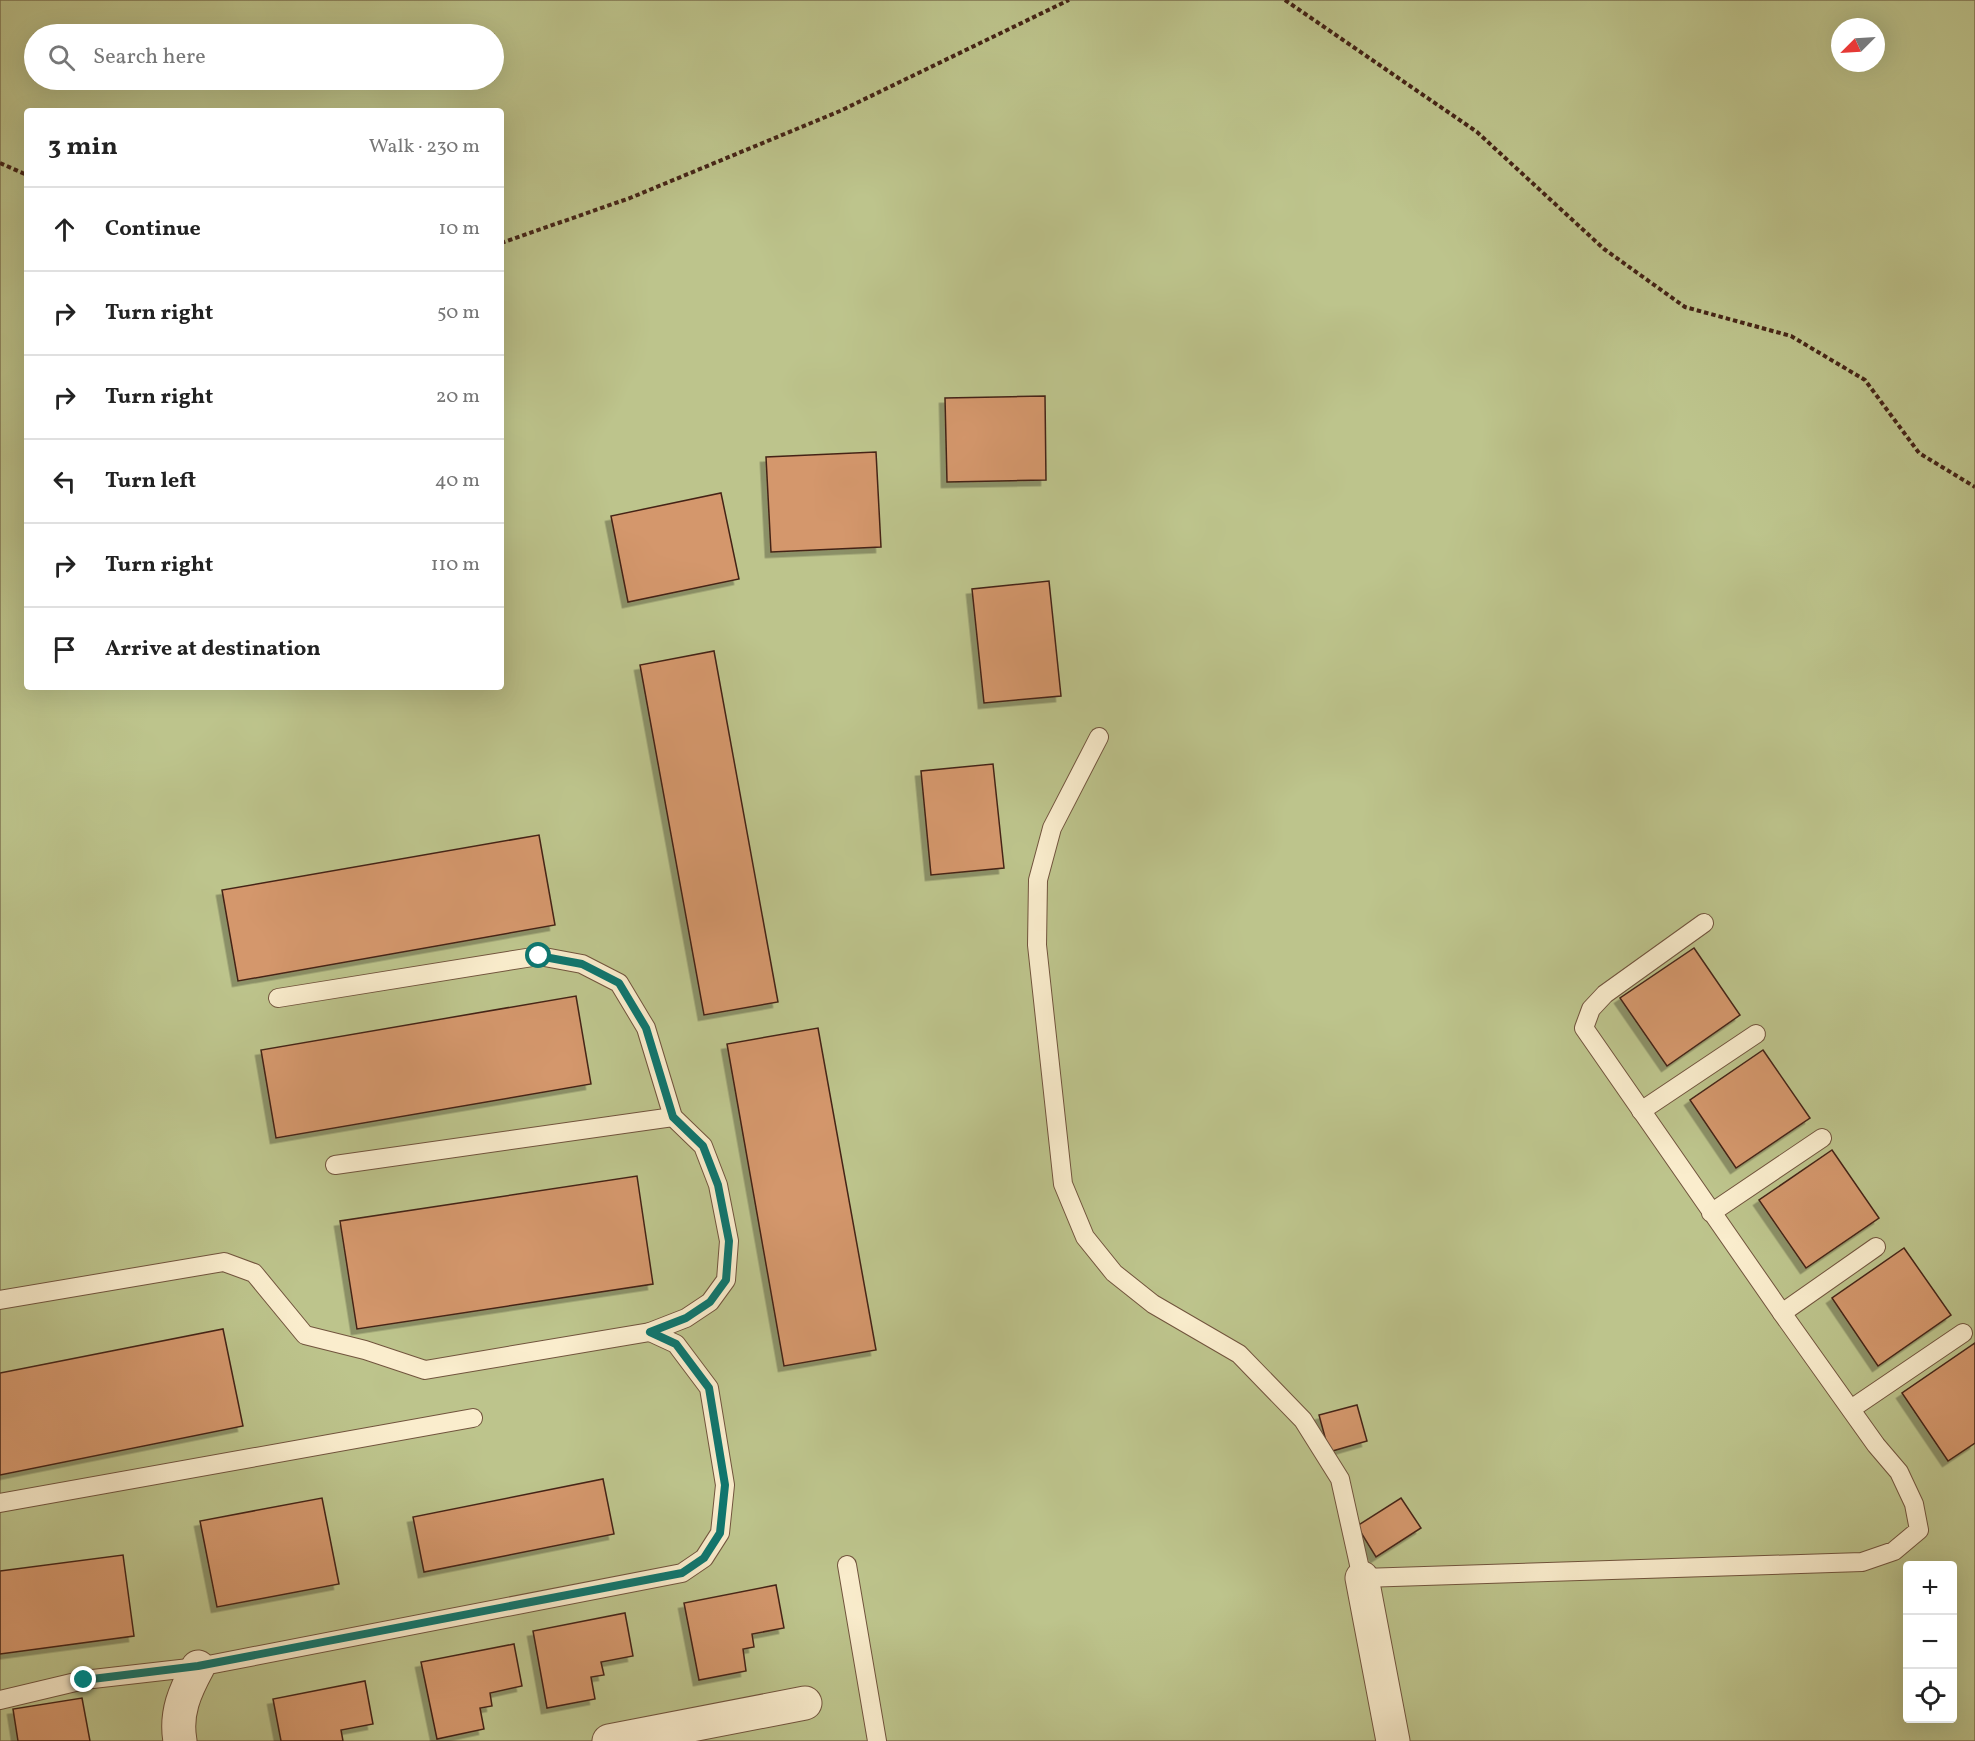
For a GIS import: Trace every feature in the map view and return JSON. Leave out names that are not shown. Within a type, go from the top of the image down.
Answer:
[{"type":"street","points":[[1362,1578],[1393,1741]]},
{"type":"street","points":[[180,1741],[177,1728],[184,1693],[198,1666]]},
{"type":"street","points":[[609,1741],[805,1703]]},
{"type":"lane","points":[[1099,737],[1052,828],[1038,880],[1037,945],[1063,1184],[1085,1237],[1114,1274],[1153,1304],[1239,1354],[1302,1420],[1340,1479],[1362,1578],[1862,1562],[1894,1551],[1919,1530],[1914,1504],[1899,1472],[1851,1409],[1711,1213],[1584,1028],[1591,1009],[1605,994],[1704,923]]},
{"type":"lane","points":[[0,1300],[224,1262],[254,1273],[305,1335],[365,1350],[424,1370],[650,1332],[686,1318],[710,1302],[726,1280],[729,1241],[718,1185],[703,1146],[673,1117],[646,1028],[619,983],[582,964],[539,956],[278,999]]},
{"type":"lane","points":[[1641,1111],[1756,1034]]},
{"type":"lane","points":[[335,1165],[673,1117]]},
{"type":"lane","points":[[1711,1213],[1822,1138]]},
{"type":"lane","points":[[1782,1313],[1876,1247]]},
{"type":"lane","points":[[0,1700],[84,1680],[198,1666],[682,1573],[704,1558],[720,1533],[725,1485],[709,1388],[676,1344],[650,1332]]},
{"type":"lane","points":[[1851,1409],[1963,1333]]},
{"type":"lane","points":[[0,1503],[473,1418]]},
{"type":"lane","points":[[847,1565],[877,1741]]},
{"type":"path","points":[[504,242],[630,198],[840,111],[1069,0]]},
{"type":"path","points":[[1285,0],[1477,132],[1604,249],[1685,307],[1791,336],[1865,380],[1919,453],[1975,487]]},
{"type":"path","points":[[0,163],[24,174]]},
{"type":"green space","points":[[0,0],[1975,0],[1975,1741],[0,1741]]},
{"type":"building","points":[[1045,396],[1046,480],[947,482],[945,398]]},
{"type":"building","points":[[876,452],[881,547],[771,552],[766,457]]},
{"type":"building","points":[[721,493],[739,579],[628,602],[611,516]]},
{"type":"building","points":[[1049,581],[1061,696],[984,703],[972,589]]},
{"type":"building","points":[[714,651],[778,1002],[704,1015],[640,665]]},
{"type":"building","points":[[993,764],[1004,868],[931,875],[921,771]]},
{"type":"building","points":[[539,835],[555,925],[238,981],[222,890]]},
{"type":"building","points":[[1694,948],[1740,1015],[1667,1066],[1620,998]]},
{"type":"building","points":[[576,996],[591,1084],[276,1138],[261,1050]]},
{"type":"building","points":[[818,1028],[876,1350],[784,1366],[727,1044]]},
{"type":"building","points":[[1763,1050],[1810,1118],[1736,1168],[1690,1100]]},
{"type":"building","points":[[1832,1150],[1879,1218],[1806,1268],[1759,1200]]},
{"type":"building","points":[[637,1176],[653,1284],[357,1329],[340,1221]]},
{"type":"building","points":[[1904,1248],[1951,1315],[1878,1366],[1832,1298]]},
{"type":"building","points":[[223,1329],[243,1426],[0,1475],[0,1373]]},
{"type":"building","points":[[1975,1343],[1975,1443],[1948,1461],[1902,1393]]},
{"type":"building","points":[[1357,1405],[1367,1441],[1329,1452],[1319,1415]]},
{"type":"building","points":[[603,1479],[614,1534],[424,1572],[413,1517]]},
{"type":"building","points":[[322,1498],[339,1584],[217,1607],[200,1521]]},
{"type":"building","points":[[1401,1498],[1421,1528],[1376,1557],[1357,1526]]},
{"type":"building","points":[[123,1555],[134,1636],[0,1654],[0,1571]]},
{"type":"building","points":[[776,1585],[784,1628],[752,1634],[754,1647],[743,1649],[746,1671],[699,1680],[684,1603]]},
{"type":"building","points":[[625,1613],[633,1656],[601,1662],[604,1675],[591,1677],[595,1699],[547,1708],[533,1631]]},
{"type":"building","points":[[514,1644],[522,1686],[490,1693],[492,1706],[480,1708],[484,1729],[437,1739],[421,1662]]},
{"type":"building","points":[[365,1681],[373,1724],[341,1730],[343,1741],[281,1741],[273,1699]]},
{"type":"building","points":[[82,1698],[90,1741],[18,1741],[13,1709]]},
{"type":"route","points":[[84,1680],[198,1666],[682,1573],[704,1558],[720,1533],[725,1485],[709,1388],[676,1344],[650,1332],[686,1318],[710,1302],[726,1280],[729,1241],[718,1185],[703,1146],[673,1117],[646,1028],[619,983],[582,964],[539,956]]}]
